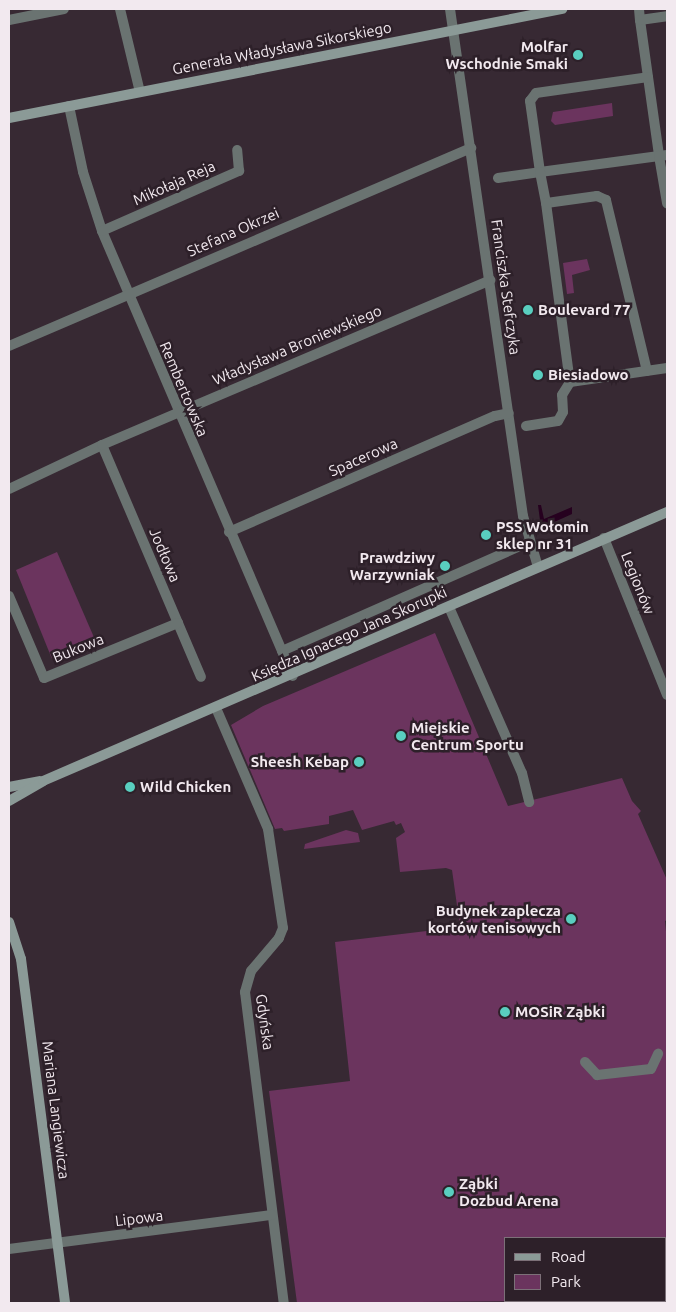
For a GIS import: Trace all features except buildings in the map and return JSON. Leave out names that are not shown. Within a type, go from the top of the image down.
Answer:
[{"type":"street","points":[[9,20],[64,9]]},
{"type":"street","points":[[120,9],[140,92]]},
{"type":"street","name":"Franciszka Stefczyka","points":[[450,9],[529,542],[538,567]]},
{"type":"street","name":"Generała Władysława Sikorskiego","points":[[9,118],[562,9]]},
{"type":"street","points":[[639,9],[648,77],[663,155],[667,203]]},
{"type":"street","points":[[640,20],[667,16]]},
{"type":"street","points":[[526,426],[558,421],[563,412],[562,395],[570,382],[546,203],[530,102],[536,93],[648,77]]},
{"type":"street","name":"Rembertowska","points":[[69,106],[83,172],[102,231],[229,532],[293,676]]},
{"type":"street","name":"Stefana Okrzei","points":[[9,346],[470,148]]},
{"type":"street","name":"Mikołaja Reja","points":[[102,231],[239,171],[237,150]]},
{"type":"street","points":[[498,178],[663,155]]},
{"type":"street","points":[[546,203],[597,196],[606,200],[646,371]]},
{"type":"street","name":"Władysława Broniewskiego","points":[[9,489],[102,445],[490,280]]},
{"type":"street","points":[[570,382],[667,368]]},
{"type":"street","name":"Spacerowa","points":[[229,532],[496,416],[509,413]]},
{"type":"street","name":"Jodłowa","points":[[102,445],[201,677]]},
{"type":"street","name":"Księdza Ignacego Jana Skorupki","points":[[9,801],[43,781],[293,676],[667,512]]},
{"type":"street","name":"Legionów","points":[[604,538],[667,695]]},
{"type":"street","name":"Księdza Ignacego Jana Skorupki","points":[[282,652],[529,542]]},
{"type":"street","name":"Bukowa","points":[[9,596],[44,678],[178,623]]},
{"type":"street","points":[[449,606],[522,773],[529,802]]},
{"type":"street","name":"Gdyńska","points":[[216,708],[268,829],[283,928],[279,938],[251,971],[245,992],[284,1303]]},
{"type":"street","name":"Księdza Ignacego Jana Skorupki","points":[[9,787],[43,781]]},
{"type":"street","name":"Mariana Langiewicza","points":[[9,922],[21,958],[65,1303]]},
{"type":"street","points":[[585,1062],[597,1075],[651,1069],[658,1054]]},
{"type":"street","name":"Lipowa","points":[[9,1249],[272,1216]]},
{"type":"street","points":[[572,1303],[592,1302]]},
{"type":"green space","points":[[612,103],[613,116],[555,125],[551,121],[553,112]]},
{"type":"green space","points":[[587,259],[590,270],[572,275],[574,293],[567,294],[563,263]]},
{"type":"green space","points":[[57,552],[96,642],[52,659],[16,570]]},
{"type":"green space","name":"MOSiR Ząbki","points":[[435,633],[508,806],[622,778],[632,801],[641,811],[638,814],[667,880],[667,920],[665,921],[667,942],[667,1279],[666,1237],[503,1237],[503,1301],[297,1303],[269,1091],[350,1081],[335,942],[460,927],[452,870],[446,868],[400,872],[396,838],[405,832],[401,823],[396,825],[394,821],[362,830],[353,810],[329,816],[329,824],[284,831],[282,828],[275,829],[231,725],[263,706]]},
{"type":"green space","points":[[346,830],[358,833],[360,842],[304,849],[305,844]]},
{"type":"shaded area","points":[[538,505],[541,505],[544,519],[572,507],[572,514],[541,528]]},
{"type":"place","name":"Molfar Wschodnie Smaki","points":[[578,55]]},
{"type":"place","name":"Boulevard 77","points":[[528,310]]},
{"type":"place","name":"Biesiadowo","points":[[538,375]]},
{"type":"place","name":"PSS Wołomin sklep nr 31","points":[[486,535]]},
{"type":"place","name":"Prawdziwy Warzywniak","points":[[445,566]]},
{"type":"place","name":"Miejskie Centrum Sportu","points":[[401,736]]},
{"type":"place","name":"Sheesh Kebap","points":[[359,762]]},
{"type":"place","name":"Wild Chicken","points":[[130,787]]},
{"type":"place","name":"Budynek zaplecza kortów tenisowych","points":[[571,919]]},
{"type":"place","name":"MOSiR Ząbki","points":[[505,1012]]},
{"type":"place","name":"Ząbki Dozbud Arena","points":[[449,1192]]}]
